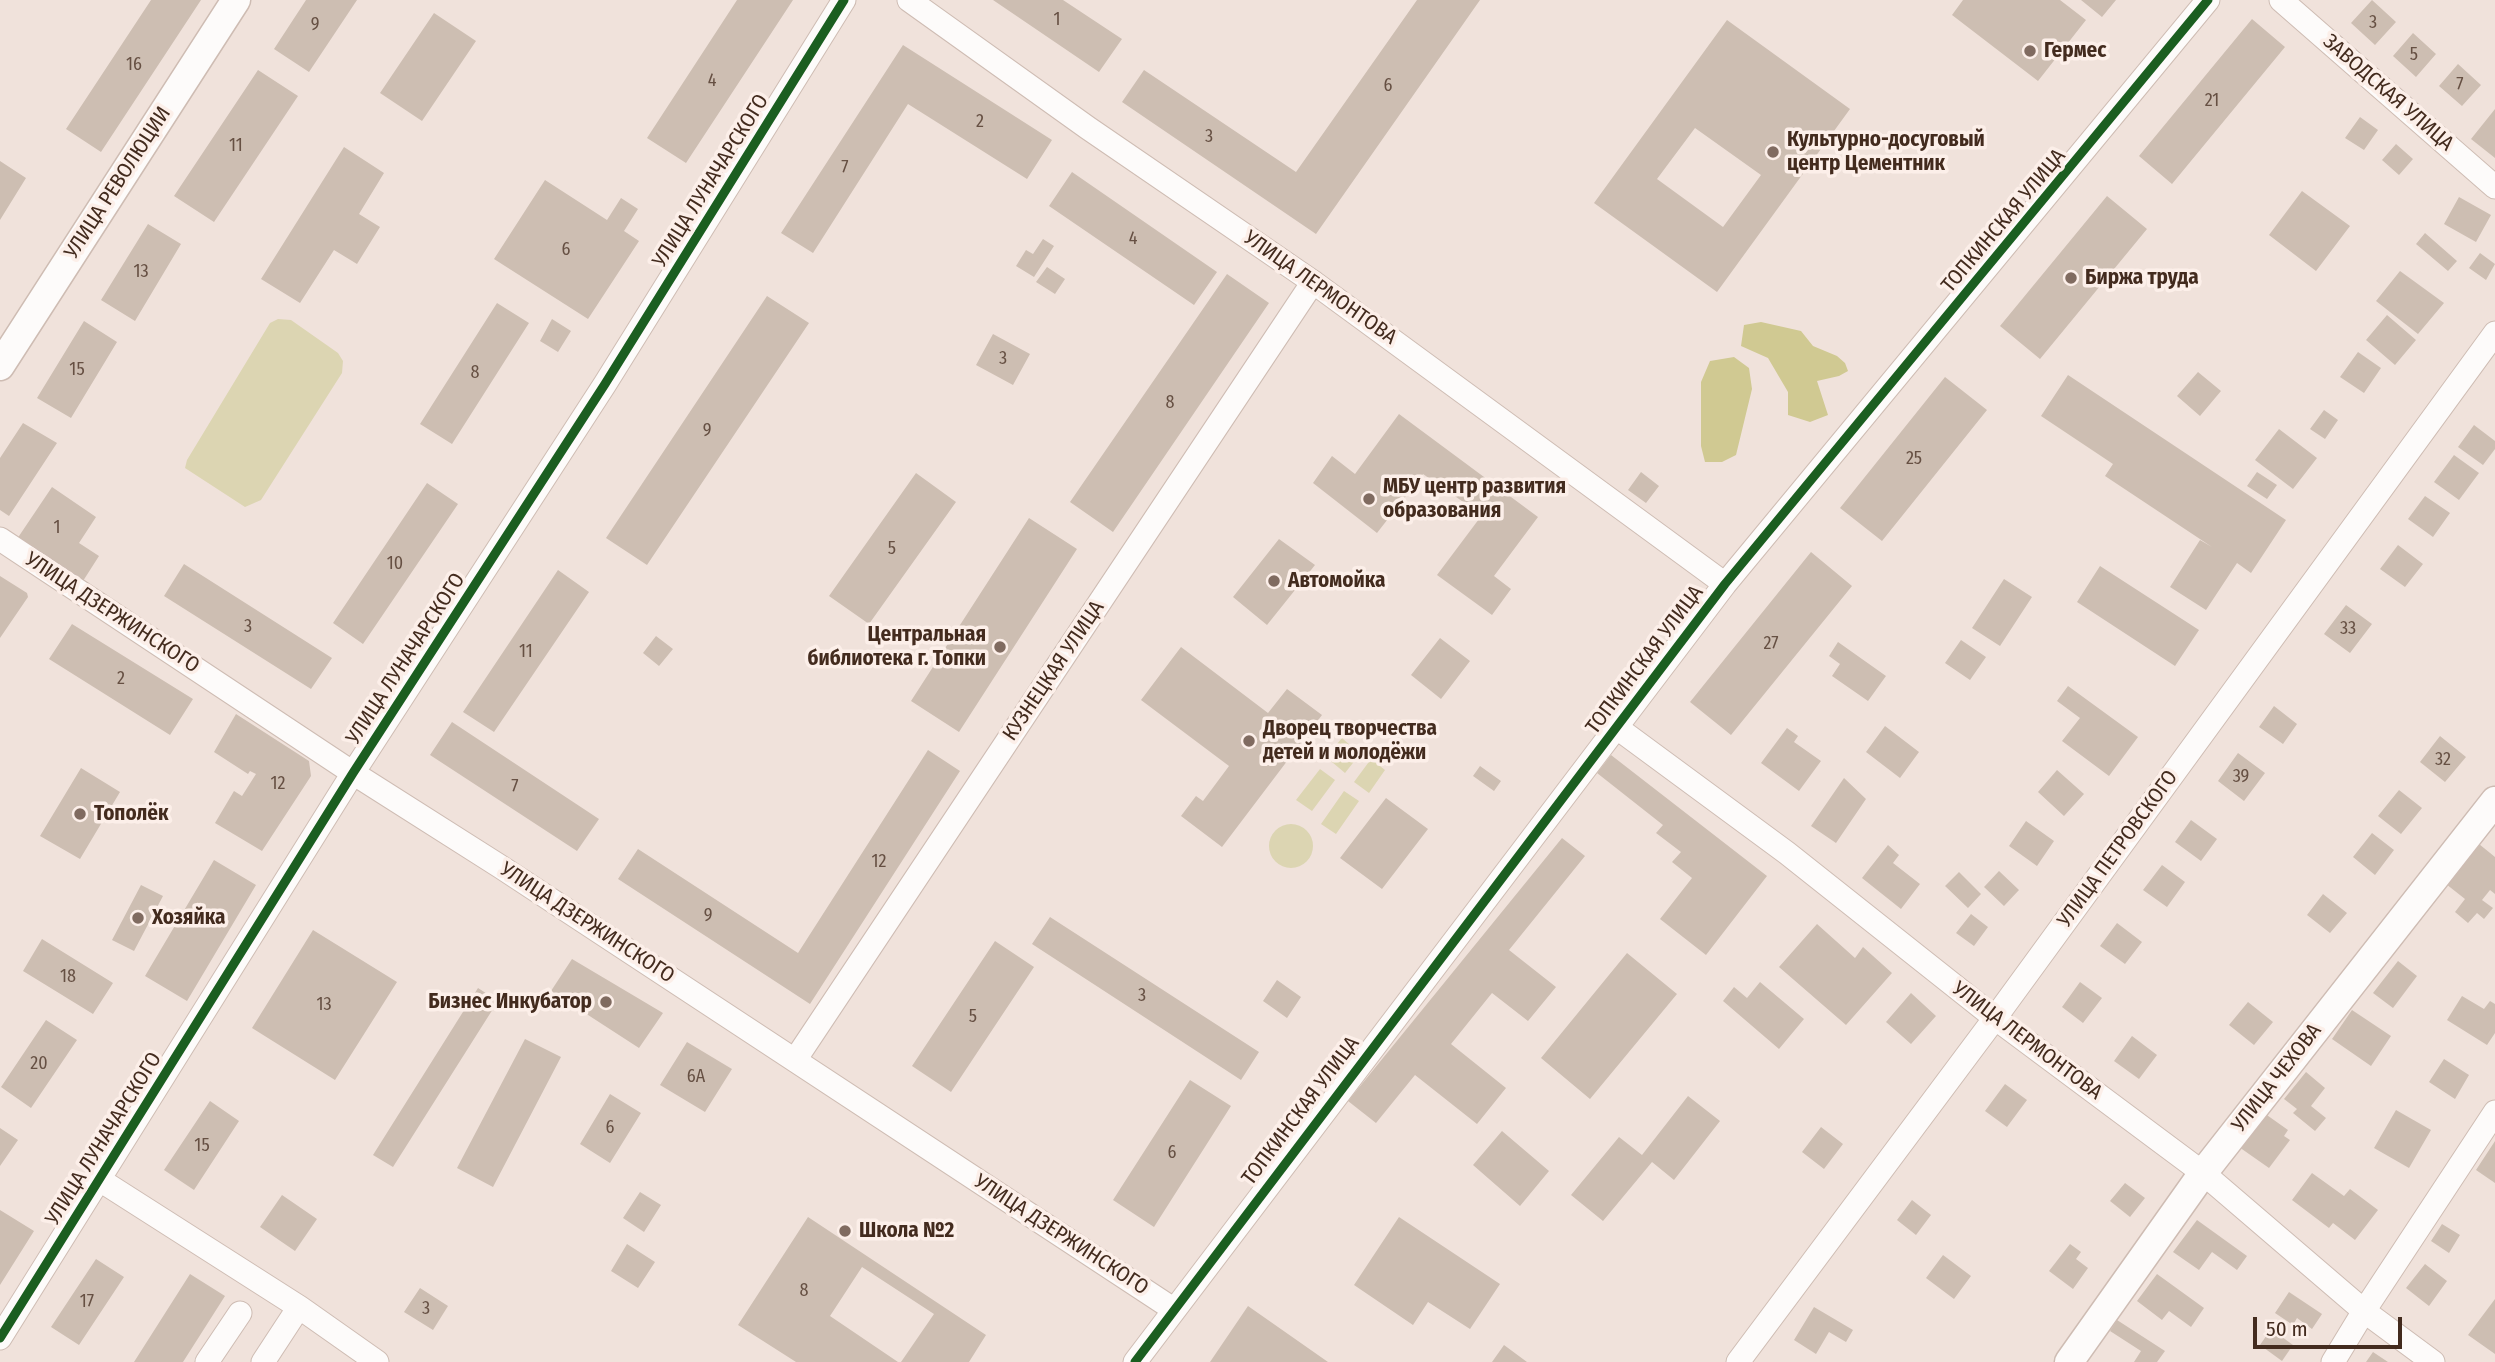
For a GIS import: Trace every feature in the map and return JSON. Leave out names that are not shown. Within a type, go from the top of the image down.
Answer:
[{"type":"street","name":"УЛИЦА РЕВОЛЮЦИИ","points":[[0,366],[236,0]]},
{"type":"street","name":"УЛИЦА ЛУНАЧАРСКОГО","points":[[0,1338],[353,773],[605,384],[844,0]]},
{"type":"street","name":"УЛИЦА ЛЕРМОНТОВА","points":[[909,0],[1088,128],[1313,282],[1725,584]]},
{"type":"street","name":"ТОПКИНСКАЯ УЛИЦА","points":[[1135,1362],[1725,584],[2208,0]]},
{"type":"street","name":"ЗАВОДСКАЯ УЛИЦА","points":[[2281,0],[2495,187]]},
{"type":"street","name":"КУЗНЕЦКАЯ УЛИЦА","points":[[795,1059],[1313,282]]},
{"type":"street","name":"УЛИЦА ПЕТРОВСКОГО","points":[[1738,1362],[1995,1018],[2495,333]]},
{"type":"street","name":"УЛИЦА ДЗЕРЖИНСКОГО","points":[[0,539],[1173,1309]]},
{"type":"street","name":"УЛИЦА ЛЕРМОНТОВА","points":[[1616,727],[1787,853],[1995,1018],[2203,1173],[2364,1311],[2433,1362]]},
{"type":"street","name":"УЛИЦА ЧЕХОВА","points":[[2069,1362],[2203,1173],[2495,802]]},
{"type":"street","points":[[2333,1362],[2495,1112]]},
{"type":"street","points":[[100,1180],[299,1307],[377,1362]]},
{"type":"street","points":[[263,1362],[299,1307]]},
{"type":"street","points":[[207,1362],[240,1313]]},
{"type":"shaded area","points":[[278,319],[291,320],[338,353],[343,361],[342,373],[261,500],[245,507],[185,468],[187,460],[270,323]]},
{"type":"shaded area","points":[[1761,322],[1801,331],[1813,346],[1837,356],[1845,363],[1848,371],[1817,381],[1828,415],[1810,422],[1788,415],[1788,392],[1768,358],[1741,346],[1744,325]]},
{"type":"shaded area","points":[[1734,357],[1749,368],[1752,389],[1736,455],[1722,462],[1705,462],[1701,446],[1701,382],[1710,361]]},
{"type":"shaded area","points":[[1342,738],[1360,754],[1345,773],[1326,757]]},
{"type":"shaded area","points":[[1371,759],[1385,770],[1369,793],[1354,782]]},
{"type":"shaded area","points":[[1320,769],[1335,780],[1312,811],[1296,800]]},
{"type":"shaded area","points":[[1344,791],[1359,801],[1336,834],[1321,824]]},
{"type":"shaded area","points":[[1291,824],[1300,825],[1307,830],[1312,837],[1312,855],[1307,862],[1300,867],[1291,868],[1282,867],[1275,862],[1270,855],[1269,846],[1270,837],[1275,830],[1282,825]]},
{"type":"building","points":[[151,0],[201,0],[101,152],[66,129]]},
{"type":"building","points":[[306,0],[357,0],[309,72],[274,49]]},
{"type":"building","points":[[737,0],[793,0],[686,163],[647,138]]},
{"type":"building","points":[[993,0],[1063,0],[1122,39],[1099,72]]},
{"type":"building","points":[[1417,0],[1480,0],[1316,234],[1122,102],[1144,70],[1296,172]]},
{"type":"building","name":"Гермес","points":[[1963,0],[2060,0],[2086,20],[2038,81],[1952,15]]},
{"type":"building","points":[[2081,0],[2116,0],[2102,17]]},
{"type":"building","points":[[2372,0],[2396,22],[2375,45],[2351,23]]},
{"type":"building","points":[[434,13],[476,41],[422,121],[380,93]]},
{"type":"building","points":[[2252,19],[2285,47],[2172,184],[2139,156]]},
{"type":"building","name":"Культурно-досуговый центр Цементник","points":[[1727,20],[1850,109],[1717,292],[1594,203]],"holes":[[[1695,128],[1761,175],[1723,227],[1657,179]]]},
{"type":"building","points":[[2413,33],[2436,54],[2416,77],[2393,56]]},
{"type":"building","points":[[903,45],[1052,140],[1027,179],[908,104],[813,253],[781,233]]},
{"type":"building","points":[[2458,64],[2481,85],[2462,106],[2439,86]]},
{"type":"building","points":[[258,70],[298,96],[214,222],[174,196]]},
{"type":"building","points":[[2495,109],[2495,158],[2471,139]]},
{"type":"building","points":[[2360,117],[2378,130],[2364,150],[2345,138]]},
{"type":"building","points":[[2396,144],[2413,159],[2399,175],[2382,160]]},
{"type":"building","points":[[344,147],[384,173],[359,214],[380,227],[357,264],[334,250],[300,303],[261,279]]},
{"type":"building","points":[[0,161],[26,178],[0,220]]},
{"type":"building","points":[[1072,172],[1217,272],[1194,305],[1049,206]]},
{"type":"building","points":[[545,180],[607,220],[621,198],[638,209],[624,231],[639,241],[588,319],[494,259]]},
{"type":"building","points":[[2302,191],[2350,226],[2316,271],[2269,235]]},
{"type":"building","points":[[2107,196],[2147,229],[2040,359],[2000,326]]},
{"type":"building","points":[[2459,197],[2491,215],[2476,242],[2444,224]]},
{"type":"building","points":[[148,224],[181,244],[135,321],[101,300]]},
{"type":"building","points":[[2425,233],[2457,261],[2448,271],[2416,244]]},
{"type":"building","points":[[1043,239],[1054,246],[1034,277],[1016,266],[1026,250],[1033,254]]},
{"type":"building","points":[[2480,253],[2495,264],[2486,280],[2469,268]]},
{"type":"building","points":[[1047,267],[1065,279],[1055,294],[1036,282]]},
{"type":"building","points":[[2400,271],[2444,303],[2418,334],[2376,301]]},
{"type":"building","points":[[1227,274],[1269,303],[1113,532],[1070,502]]},
{"type":"building","points":[[767,296],[809,323],[647,565],[606,538]]},
{"type":"building","points":[[497,303],[529,323],[452,444],[420,424]]},
{"type":"building","points":[[2387,315],[2416,340],[2395,365],[2366,340]]},
{"type":"building","points":[[552,319],[571,331],[558,352],[540,341]]},
{"type":"building","points":[[84,321],[117,342],[71,418],[37,398]]},
{"type":"building","points":[[993,334],[1030,354],[1013,385],[976,365]]},
{"type":"building","points":[[2358,352],[2381,368],[2364,393],[2340,377]]},
{"type":"building","points":[[2198,372],[2221,391],[2200,416],[2177,396]]},
{"type":"building","points":[[2068,375],[2286,520],[2251,573],[2237,563],[2206,610],[2170,587],[2200,540],[2212,547],[2105,476],[2113,464],[2041,416]]},
{"type":"building","points":[[1945,377],[1987,410],[1882,541],[1840,508]]},
{"type":"building","points":[[2324,410],[2338,420],[2325,439],[2310,429]]},
{"type":"building","name":"МБУ центр развития образования","points":[[1399,414],[1538,517],[1494,576],[1511,589],[1492,615],[1437,575],[1482,515],[1423,474],[1377,533],[1313,483],[1332,456],[1355,474]]},
{"type":"building","points":[[23,423],[57,443],[9,516],[0,510],[0,458]]},
{"type":"building","points":[[2474,425],[2495,441],[2495,449],[2483,465],[2458,447]]},
{"type":"building","points":[[2279,429],[2317,458],[2293,489],[2255,460]]},
{"type":"building","points":[[2454,455],[2479,473],[2459,500],[2434,482]]},
{"type":"building","points":[[1641,472],[1659,486],[1646,503],[1628,490]]},
{"type":"building","points":[[2257,472],[2277,485],[2267,499],[2247,486]]},
{"type":"building","points":[[916,473],[956,502],[869,624],[829,596]]},
{"type":"building","points":[[427,483],[458,504],[363,644],[333,623]]},
{"type":"building","points":[[52,487],[96,517],[79,543],[99,556],[83,581],[17,539]]},
{"type":"building","points":[[2425,496],[2450,513],[2433,537],[2408,519]]},
{"type":"building","points":[[1029,518],[1077,549],[959,732],[911,701]]},
{"type":"building","name":"Автомойка","points":[[1279,539],[1315,565],[1267,625],[1233,597]]},
{"type":"building","points":[[2398,545],[2423,564],[2405,587],[2380,569]]},
{"type":"building","points":[[1811,552],[1852,586],[1731,735],[1690,702]]},
{"type":"building","points":[[184,564],[332,658],[311,689],[164,596]]},
{"type":"building","points":[[2100,566],[2199,630],[2175,666],[2077,602]]},
{"type":"building","points":[[558,570],[589,592],[494,732],[463,712]]},
{"type":"building","points":[[0,576],[27,593],[28,597],[0,638]]},
{"type":"building","points":[[2004,579],[2032,597],[2000,646],[1972,628]]},
{"type":"building","points":[[2346,605],[2372,624],[2350,653],[2324,634]]},
{"type":"building","points":[[72,624],[193,699],[170,735],[49,659]]},
{"type":"building","points":[[656,636],[673,649],[659,666],[643,653]]},
{"type":"building","points":[[1440,638],[1470,661],[1441,699],[1411,675]]},
{"type":"building","points":[[1961,640],[1986,657],[1970,680],[1945,663]]},
{"type":"building","points":[[1838,642],[1886,676],[1868,701],[1832,676],[1840,664],[1829,656]]},
{"type":"building","name":"Дворец творчества детей и молодёжи","points":[[1181,647],[1268,713],[1287,689],[1322,715],[1222,847],[1181,816],[1196,796],[1203,801],[1229,766],[1141,700]]},
{"type":"building","points":[[2068,686],[2138,737],[2109,776],[2062,741],[2080,718],[2057,701]]},
{"type":"building","points":[[2274,706],[2297,724],[2283,744],[2259,727]]},
{"type":"building","points":[[236,714],[309,761],[311,776],[262,851],[215,823],[234,791],[242,796],[256,774],[250,771],[248,774],[214,752]]},
{"type":"building","points":[[452,722],[599,819],[577,851],[430,755]]},
{"type":"building","points":[[1885,726],[1919,752],[1900,778],[1866,752]]},
{"type":"building","points":[[1787,728],[1798,736],[1794,742],[1821,761],[1799,791],[1761,763]]},
{"type":"building","points":[[2440,736],[2466,757],[2445,782],[2420,762]]},
{"type":"building","points":[[928,750],[960,771],[810,1004],[618,879],[638,849],[798,953]]},
{"type":"building","points":[[2238,753],[2265,773],[2244,801],[2218,781]]},
{"type":"building","points":[[1611,755],[1767,876],[1706,955],[1660,919],[1692,878],[1672,862],[1681,852],[1656,833],[1663,825],[1597,773]]},
{"type":"building","points":[[1480,766],[1501,781],[1494,791],[1473,776]]},
{"type":"building","name":"Тополёк","points":[[81,768],[120,792],[80,859],[40,836]]},
{"type":"building","points":[[2057,770],[2084,794],[2064,816],[2038,792]]},
{"type":"building","points":[[1844,778],[1866,799],[1836,843],[1811,826]]},
{"type":"building","points":[[2399,790],[2422,808],[2401,834],[2378,816]]},
{"type":"building","points":[[1386,798],[1428,829],[1382,889],[1340,858]]},
{"type":"building","points":[[2191,820],[2217,839],[2201,861],[2175,842]]},
{"type":"building","points":[[2026,821],[2054,841],[2037,866],[2009,846]]},
{"type":"building","points":[[2372,833],[2394,850],[2375,875],[2353,857]]},
{"type":"building","points":[[1562,838],[1585,856],[1509,950],[1556,987],[1528,1021],[1492,993],[1451,1044],[1506,1088],[1477,1124],[1415,1075],[1376,1123],[1348,1101]]},
{"type":"building","points":[[2479,844],[2495,857],[2495,894],[2490,890],[2482,900],[2493,908],[2484,919],[2477,913],[2468,923],[2455,912],[2465,899],[2446,884]]},
{"type":"building","points":[[1888,845],[1899,855],[1893,863],[1920,884],[1901,909],[1862,878]]},
{"type":"building","points":[[214,860],[256,885],[187,1001],[145,976]]},
{"type":"building","points":[[2162,865],[2185,882],[2167,907],[2143,890]]},
{"type":"building","points":[[1999,871],[2019,890],[2004,906],[1984,887]]},
{"type":"building","points":[[1959,872],[1981,894],[1968,908],[1945,886]]},
{"type":"building","name":"Хозяйка","points":[[141,885],[163,896],[134,951],[112,940]]},
{"type":"building","points":[[2323,894],[2347,913],[2330,933],[2307,915]]},
{"type":"building","points":[[1971,914],[1988,927],[1974,946],[1956,933]]},
{"type":"building","points":[[1050,917],[1259,1052],[1241,1080],[1032,944]]},
{"type":"building","points":[[2117,923],[2142,942],[2125,964],[2100,946]]},
{"type":"building","points":[[1817,924],[1855,958],[1863,947],[1892,973],[1846,1025],[1779,967]]},
{"type":"building","points":[[313,930],[397,982],[335,1080],[252,1028]]},
{"type":"building","points":[[42,939],[113,983],[93,1014],[23,971]]},
{"type":"building","points":[[995,941],[1034,967],[951,1092],[912,1066]]},
{"type":"building","points":[[1627,953],[1677,994],[1590,1099],[1541,1058]]},
{"type":"building","name":"Бизнес Инкубатор","points":[[572,959],[663,1013],[639,1048],[551,991]]},
{"type":"building","points":[[2398,961],[2417,976],[2393,1008],[2373,993]]},
{"type":"building","points":[[1277,980],[1301,997],[1287,1018],[1263,1001]]},
{"type":"building","points":[[1760,982],[1804,1019],[1779,1049],[1723,1001],[1734,987],[1747,998]]},
{"type":"building","points":[[2080,982],[2102,998],[2083,1023],[2062,1007]]},
{"type":"building","points":[[478,988],[498,1001],[393,1167],[373,1155]]},
{"type":"building","points":[[1911,993],[1936,1016],[1911,1044],[1886,1022]]},
{"type":"building","points":[[2462,996],[2484,1009],[2490,1001],[2495,1004],[2495,1033],[2487,1045],[2447,1020]]},
{"type":"building","points":[[2248,1002],[2273,1022],[2254,1045],[2229,1025]]},
{"type":"building","points":[[2352,1010],[2391,1036],[2371,1066],[2332,1039]]},
{"type":"building","points":[[46,1020],[77,1040],[31,1108],[1,1087]]},
{"type":"building","points":[[2132,1036],[2157,1055],[2139,1079],[2114,1061]]},
{"type":"building","points":[[525,1039],[561,1057],[493,1187],[457,1168]]},
{"type":"building","points":[[687,1042],[732,1069],[705,1112],[660,1085]]},
{"type":"building","points":[[2444,1059],[2469,1075],[2455,1099],[2429,1082]]},
{"type":"building","points":[[2306,1072],[2325,1088],[2311,1106],[2326,1118],[2315,1131],[2293,1113],[2297,1109],[2284,1099]]},
{"type":"building","points":[[1190,1080],[1231,1106],[1154,1227],[1113,1200]]},
{"type":"building","points":[[2005,1084],[2027,1100],[2007,1127],[1985,1111]]},
{"type":"building","points":[[610,1094],[641,1113],[610,1163],[580,1144]]},
{"type":"building","points":[[1688,1096],[1720,1121],[1674,1180],[1652,1162],[1603,1221],[1571,1195],[1619,1137],[1642,1155]]},
{"type":"building","points":[[210,1101],[239,1121],[194,1190],[164,1170]]},
{"type":"building","points":[[2396,1110],[2431,1130],[2409,1168],[2374,1148]]},
{"type":"building","points":[[2264,1113],[2288,1130],[2284,1136],[2290,1140],[2269,1168],[2239,1147]]},
{"type":"building","points":[[1821,1127],[1843,1144],[1824,1169],[1802,1152]]},
{"type":"building","points":[[0,1128],[18,1140],[0,1166]]},
{"type":"building","points":[[1502,1131],[1549,1171],[1520,1206],[1473,1165]]},
{"type":"building","points":[[2495,1141],[2495,1183],[2476,1170]]},
{"type":"building","points":[[2312,1173],[2344,1196],[2350,1189],[2378,1210],[2355,1240],[2333,1223],[2329,1228],[2292,1200]]},
{"type":"building","points":[[2125,1183],[2145,1198],[2130,1217],[2110,1201]]},
{"type":"building","points":[[640,1192],[661,1205],[644,1232],[623,1218]]},
{"type":"building","points":[[282,1195],[317,1219],[295,1251],[260,1227]]},
{"type":"building","points":[[1912,1200],[1931,1215],[1916,1235],[1897,1220]]},
{"type":"building","points":[[0,1210],[34,1231],[0,1285]]},
{"type":"building","points":[[808,1217],[986,1335],[969,1362],[901,1362],[934,1314],[862,1267],[830,1316],[898,1362],[796,1362],[738,1325]]},
{"type":"building","points":[[1399,1217],[1500,1284],[1470,1329],[1428,1302],[1413,1325],[1354,1285]]},
{"type":"building","points":[[2197,1220],[2247,1256],[2237,1270],[2212,1252],[2199,1270],[2173,1252]]},
{"type":"building","points":[[2442,1224],[2460,1235],[2449,1253],[2431,1241]]},
{"type":"building","points":[[627,1244],[655,1262],[638,1288],[611,1271]]},
{"type":"building","points":[[2070,1244],[2081,1252],[2076,1259],[2088,1268],[2073,1289],[2049,1271]]},
{"type":"building","points":[[1943,1255],[1971,1276],[1954,1299],[1926,1278]]},
{"type":"building","points":[[96,1259],[124,1277],[79,1345],[51,1327]]},
{"type":"building","points":[[2425,1264],[2447,1281],[2429,1306],[2406,1288]]},
{"type":"building","points":[[190,1274],[225,1296],[183,1362],[134,1362]]},
{"type":"building","points":[[2157,1274],[2204,1308],[2191,1327],[2169,1311],[2162,1320],[2137,1301]]},
{"type":"building","points":[[420,1288],[448,1306],[433,1330],[404,1312]]},
{"type":"building","points":[[2289,1292],[2322,1314],[2312,1329],[2297,1318],[2293,1325],[2275,1313]]},
{"type":"building","points":[[2495,1299],[2495,1354],[2468,1335]]},
{"type":"building","points":[[1248,1306],[1328,1362],[1210,1362]]},
{"type":"building","points":[[1814,1307],[1853,1330],[1846,1342],[1829,1332],[1816,1354],[1794,1340]]},
{"type":"building","points":[[2117,1320],[2165,1351],[2157,1362],[2134,1362],[2141,1351],[2110,1331]]},
{"type":"building","points":[[2271,1329],[2293,1345],[2282,1361],[2260,1345]]},
{"type":"building","points":[[1504,1345],[1527,1362],[1492,1362]]},
{"type":"building","points":[[2373,1352],[2388,1362],[2366,1362]]},
{"type":"cycle path","points":[[0,1338],[353,773],[605,384],[844,0]]},
{"type":"cycle path","points":[[1135,1362],[1725,584],[2208,0]]},
{"type":"place","name":"Гермес","points":[[2030,51]]},
{"type":"place","name":"Культурно-досуговый центр Цементник","points":[[1773,152]]},
{"type":"place","name":"Биржа труда","points":[[2071,278]]},
{"type":"place","name":"МБУ центр развития образования","points":[[1369,499]]},
{"type":"place","name":"Автомойка","points":[[1274,581]]},
{"type":"place","name":"Центральная библиотека г. Топки","points":[[1000,647]]},
{"type":"place","name":"Дворец творчества детей и молодёжи","points":[[1249,741]]},
{"type":"place","name":"Тополёк","points":[[80,814]]},
{"type":"place","name":"Хозяйка","points":[[138,918]]},
{"type":"place","name":"Бизнес Инкубатор","points":[[606,1002]]},
{"type":"place","name":"Школа №2","points":[[845,1231]]}]
